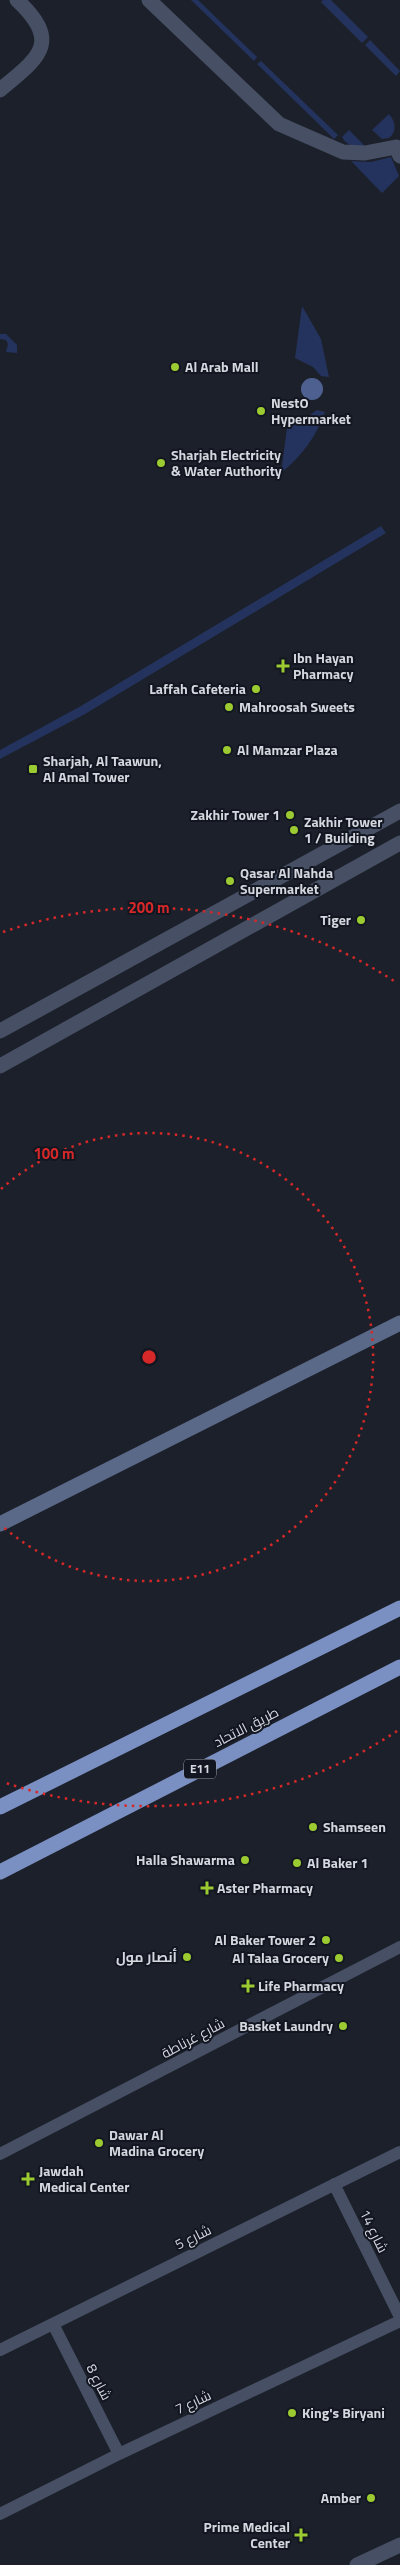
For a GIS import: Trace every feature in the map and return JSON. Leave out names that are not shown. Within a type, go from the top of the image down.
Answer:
[{"type":"highway","points":[[0,1807],[400,1608]]},
{"type":"highway","name":"طريق الاتحاد","points":[[0,1872],[400,1667]]},
{"type":"main road","points":[[0,1524],[400,1323]]},
{"type":"street","points":[[0,90],[36,59],[41,45],[38,24],[17,0]]},
{"type":"street","points":[[152,2],[279,124],[344,152],[365,153],[396,147],[400,156]]},
{"type":"street","points":[[0,1030],[400,811]]},
{"type":"street","points":[[0,1066],[400,843]]},
{"type":"street","name":"شارع غرناطة","points":[[0,2154],[400,1947]]},
{"type":"street","name":"شارع 5","points":[[0,2350],[400,2152]]},
{"type":"street","name":"شارع 14","points":[[334,2184],[400,2317]]},
{"type":"street","name":"شارع 7","points":[[0,2514],[118,2454],[400,2321]]},
{"type":"street","name":"شارع 8","points":[[52,2324],[118,2454]]},
{"type":"street","points":[[358,2565],[400,2545]]},
{"type":"shaded area","points":[[191,0],[198,0],[257,57],[254,61]]},
{"type":"shaded area","points":[[323,0],[331,0],[368,37],[362,43],[321,2]]},
{"type":"shaded area","points":[[370,40],[400,71],[396,76],[365,45]]},
{"type":"shaded area","points":[[261,61],[338,135],[334,139],[257,64]]},
{"type":"shaded area","points":[[389,114],[395,129],[389,138],[382,139],[372,130]]},
{"type":"shaded area","points":[[349,130],[364,146],[352,145],[344,140],[342,137]]},
{"type":"shaded area","points":[[391,157],[399,176],[382,193],[351,161],[371,162]]},
{"type":"shaded area","points":[[302,306],[321,339],[329,377],[321,376],[313,367],[295,358]]},
{"type":"shaded area","points":[[0,334],[6,334],[17,345],[17,353],[6,352],[8,344],[6,340],[0,339]]},
{"type":"shaded area","points":[[312,378],[322,385],[323,389],[316,399],[312,400],[302,393],[301,389],[308,379]]},
{"type":"shaded area","points":[[317,410],[325,412],[313,438],[302,453],[281,473],[288,421],[307,417]]},
{"type":"shaded area","points":[[381,526],[386,533],[85,714],[0,759],[0,750],[81,706]]},
{"type":"place","name":"Al Arab Mall","points":[[175,367]]},
{"type":"place","name":"NestO Hypermarket","points":[[261,411]]},
{"type":"place","name":"Sharjah Electricity & Water Authority","points":[[161,463]]},
{"type":"place","name":"Ibn Hayan Pharmacy","points":[[283,666]]},
{"type":"place","name":"Laffah Cafeteria","points":[[256,689]]},
{"type":"place","name":"Mahroosah Sweets","points":[[229,707]]},
{"type":"place","name":"Al Mamzar Plaza","points":[[227,750]]},
{"type":"place","name":"Sharjah, Al Taawun, Al Amal Tower","points":[[33,769]]},
{"type":"place","name":"Zakhir Tower 1","points":[[290,815]]},
{"type":"place","name":"Zakhir Tower 1 / Building","points":[[294,830]]},
{"type":"place","name":"Qasar Al Nahda Supermarket","points":[[230,881]]},
{"type":"place","name":"Tiger","points":[[361,920]]},
{"type":"place","name":"Shamseen","points":[[313,1827]]},
{"type":"place","name":"Halla Shawarma","points":[[245,1860]]},
{"type":"place","name":"Al Baker 1","points":[[297,1863]]},
{"type":"place","name":"Aster Pharmacy","points":[[207,1888]]},
{"type":"place","name":"Al Baker Tower 2","points":[[326,1940]]},
{"type":"place","name":"أنصار مول","points":[[187,1957]]},
{"type":"place","name":"Al Talaa Grocery","points":[[339,1958]]},
{"type":"place","name":"Life Pharmacy","points":[[248,1986]]},
{"type":"place","name":"Basket Laundry","points":[[343,2026]]},
{"type":"place","name":"Dawar Al Madina Grocery","points":[[99,2143]]},
{"type":"place","name":"Jawdah Medical Center","points":[[28,2179]]},
{"type":"place","name":"King's Biryani","points":[[292,2413]]},
{"type":"place","name":"Amber","points":[[371,2498]]},
{"type":"place","name":"Prime Medical Center","points":[[301,2535]]}]
